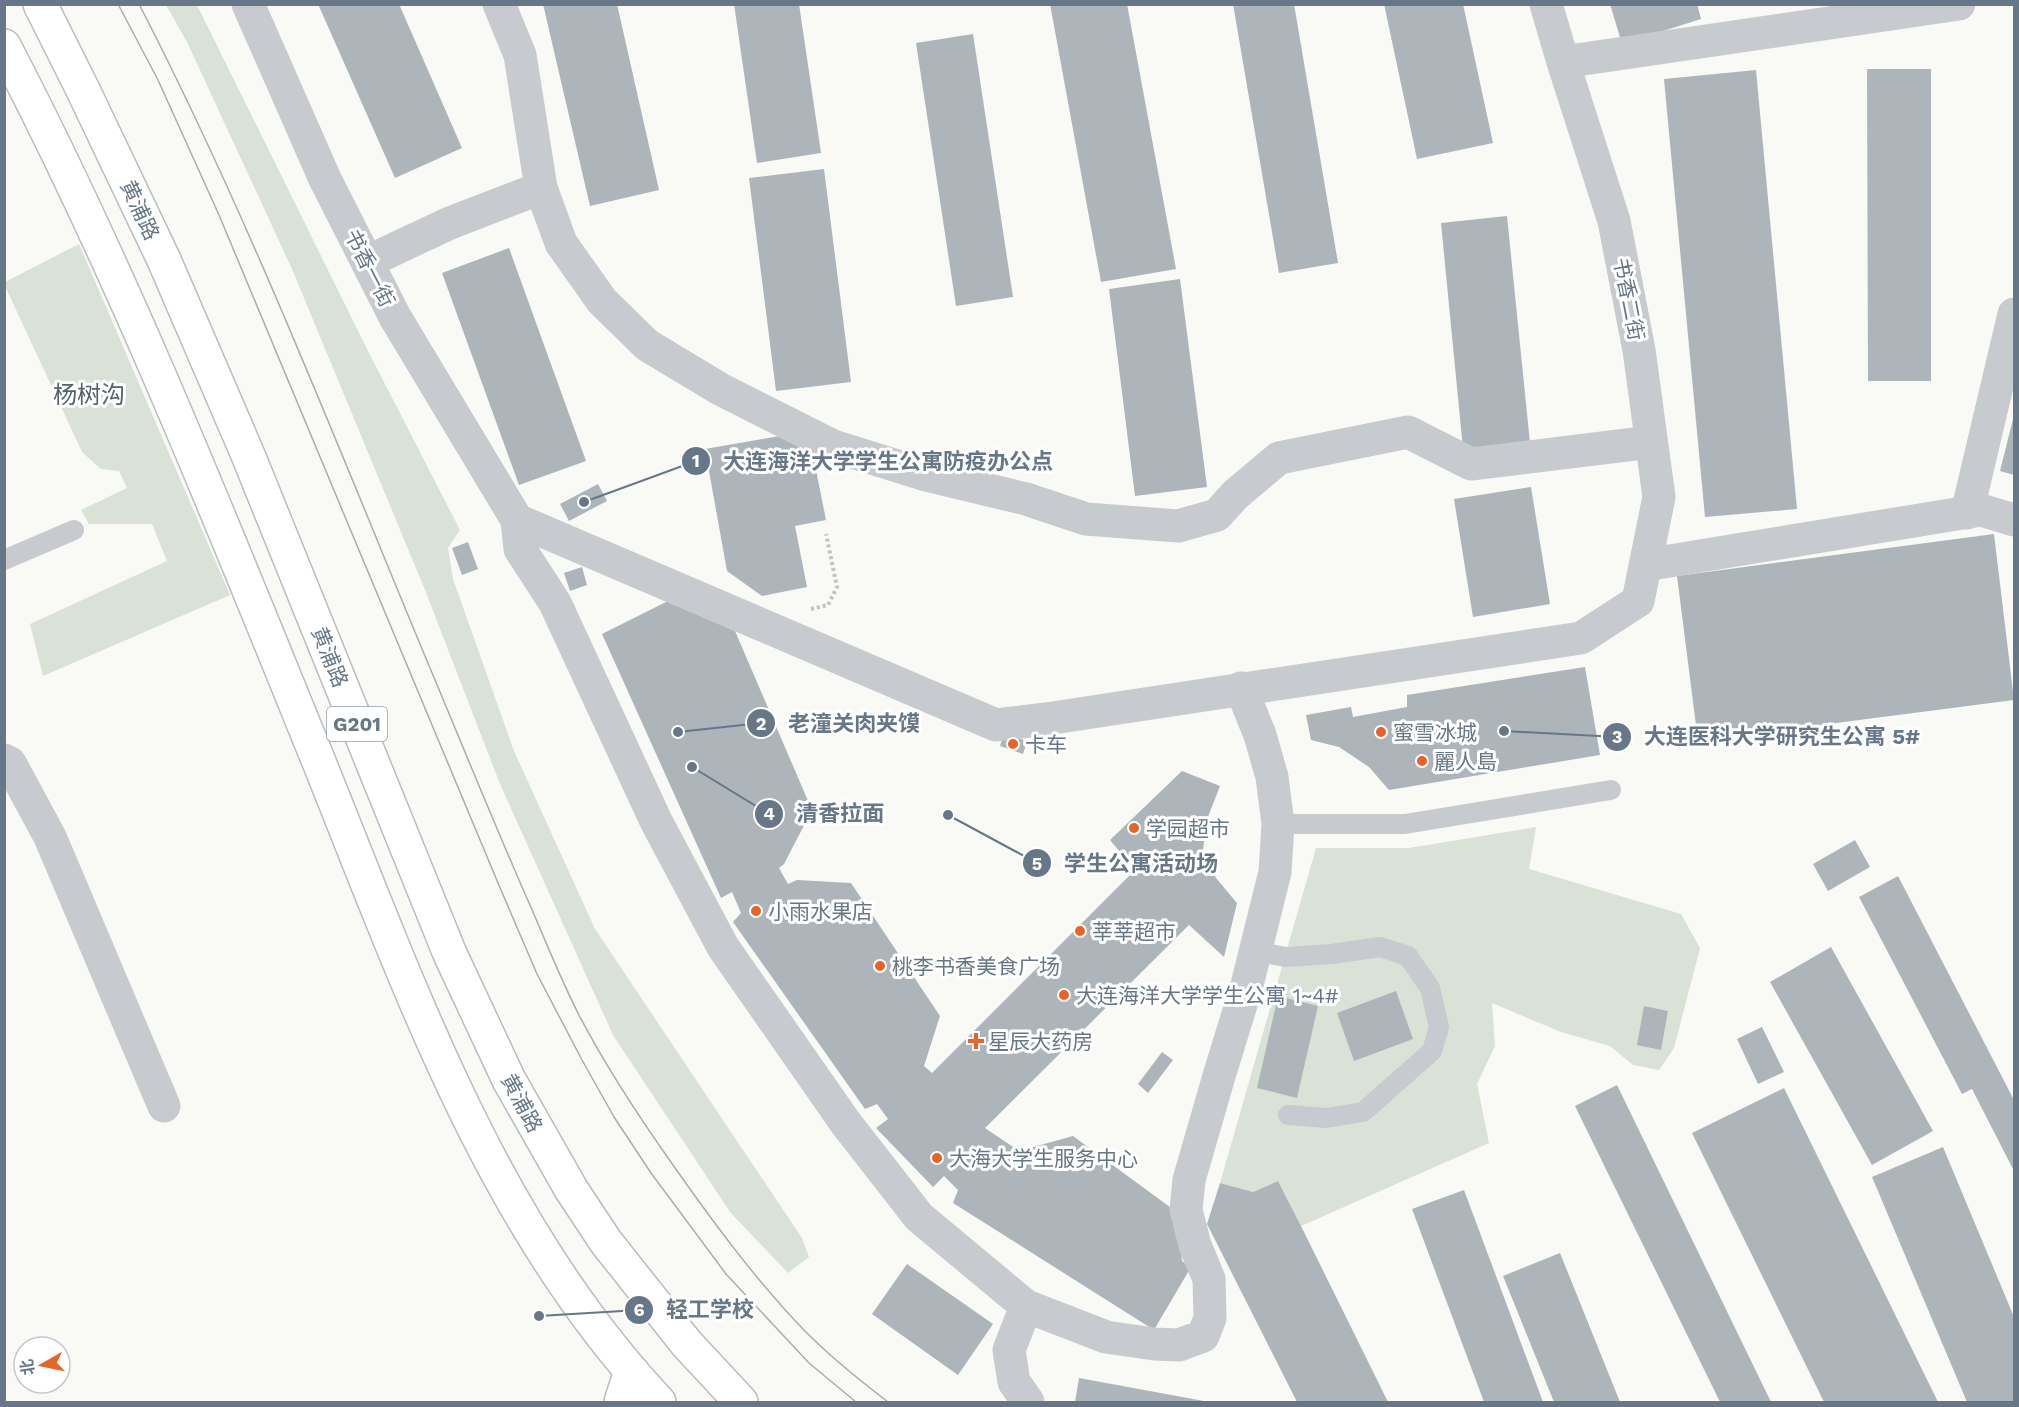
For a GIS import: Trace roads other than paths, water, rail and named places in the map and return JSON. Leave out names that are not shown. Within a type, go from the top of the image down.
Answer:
[{"type":"main road","name":"黄浦路","points":[[40,4],[168,271],[248,455],[450,954],[509,1080],[571,1189],[606,1242],[687,1344],[741,1402]]},
{"type":"main road","name":"G201","points":[[4,46],[39,113],[123,289],[204,479],[405,974],[454,1084],[507,1193],[544,1253],[597,1330],[659,1402]]},
{"type":"main road","points":[[621,1402],[631,1371]]},
{"type":"street","name":"书香一街","points":[[248,4],[325,179],[395,317],[517,520]]},
{"type":"street","points":[[499,4],[520,55],[541,188],[561,243],[602,302],[647,345],[720,389],[833,446],[926,475],[1026,499],[1086,519],[1178,526],[1217,515],[1235,495],[1279,458],[1408,432],[1471,464],[1651,442]]},
{"type":"street","name":"书香二街","points":[[1241,688],[1581,638],[1638,602],[1659,497],[1639,350],[1614,221],[1546,4]]},
{"type":"street","points":[[1563,62],[1959,4]]},
{"type":"street","points":[[367,262],[450,223],[541,188]]},
{"type":"street","points":[[1967,513],[2014,314]]},
{"type":"street","points":[[1645,565],[1982,510],[2014,520]]},
{"type":"street","points":[[517,520],[996,725],[1241,688],[1260,735],[1272,777],[1278,824],[1275,872],[1247,985],[1216,1086],[1188,1190],[1186,1210],[1195,1245],[1209,1279],[1210,1318],[1203,1336],[1179,1345],[1106,1337],[1026,1306],[919,1217],[845,1122],[723,947],[656,821],[555,603],[520,549],[517,520]]},
{"type":"street","points":[[4,760],[10,763],[50,837],[164,1106]]},
{"type":"street","points":[[1026,1306],[1009,1350],[1014,1382],[1028,1402]]},
{"type":"lane","points":[[4,560],[74,530]]},
{"type":"lane","points":[[1278,824],[1405,824],[1611,790]]},
{"type":"lane","points":[[1255,951],[1285,957],[1332,954],[1380,947],[1408,956],[1430,988],[1439,1027],[1432,1051],[1363,1112],[1326,1118],[1287,1114]]},
{"type":"tram line","points":[[118,4],[158,80],[219,215],[537,974],[582,1060],[614,1117],[651,1173],[726,1274],[809,1363],[856,1402]]},
{"type":"tram line","points":[[139,4],[180,85],[255,250],[506,851],[561,977],[589,1034],[623,1092],[660,1147],[751,1270],[813,1339],[888,1402]]},
{"type":"place","name":"大连海洋大学学生公寓防疫办公点","points":[[584,502]]},
{"type":"place","name":"大连医科大学研究生公寓 5#","points":[[1504,731]]},
{"type":"place","name":"老潼关肉夹馍","points":[[678,732]]},
{"type":"place","name":"蜜雪冰城","points":[[1381,732]]},
{"type":"place","name":"卡车","points":[[1013,744]]},
{"type":"place","name":"麗人島","points":[[1422,761]]},
{"type":"place","name":"清香拉面","points":[[692,767]]},
{"type":"place","name":"学生公寓活动场","points":[[948,815]]},
{"type":"place","name":"学园超市","points":[[1134,828]]},
{"type":"place","name":"小雨水果店","points":[[756,911]]},
{"type":"place","name":"莘莘超市","points":[[1080,931]]},
{"type":"place","name":"桃李书香美食广场","points":[[880,966]]},
{"type":"place","name":"大连海洋大学学生公寓 1~4#","points":[[1064,995]]},
{"type":"place","name":"星辰大药房","points":[[976,1041]]},
{"type":"place","name":"大海大学生服务中心","points":[[937,1158]]},
{"type":"place","name":"轻工学校","points":[[539,1316]]},
{"type":"district","name":"杨树沟","points":[[89,395]]}]
